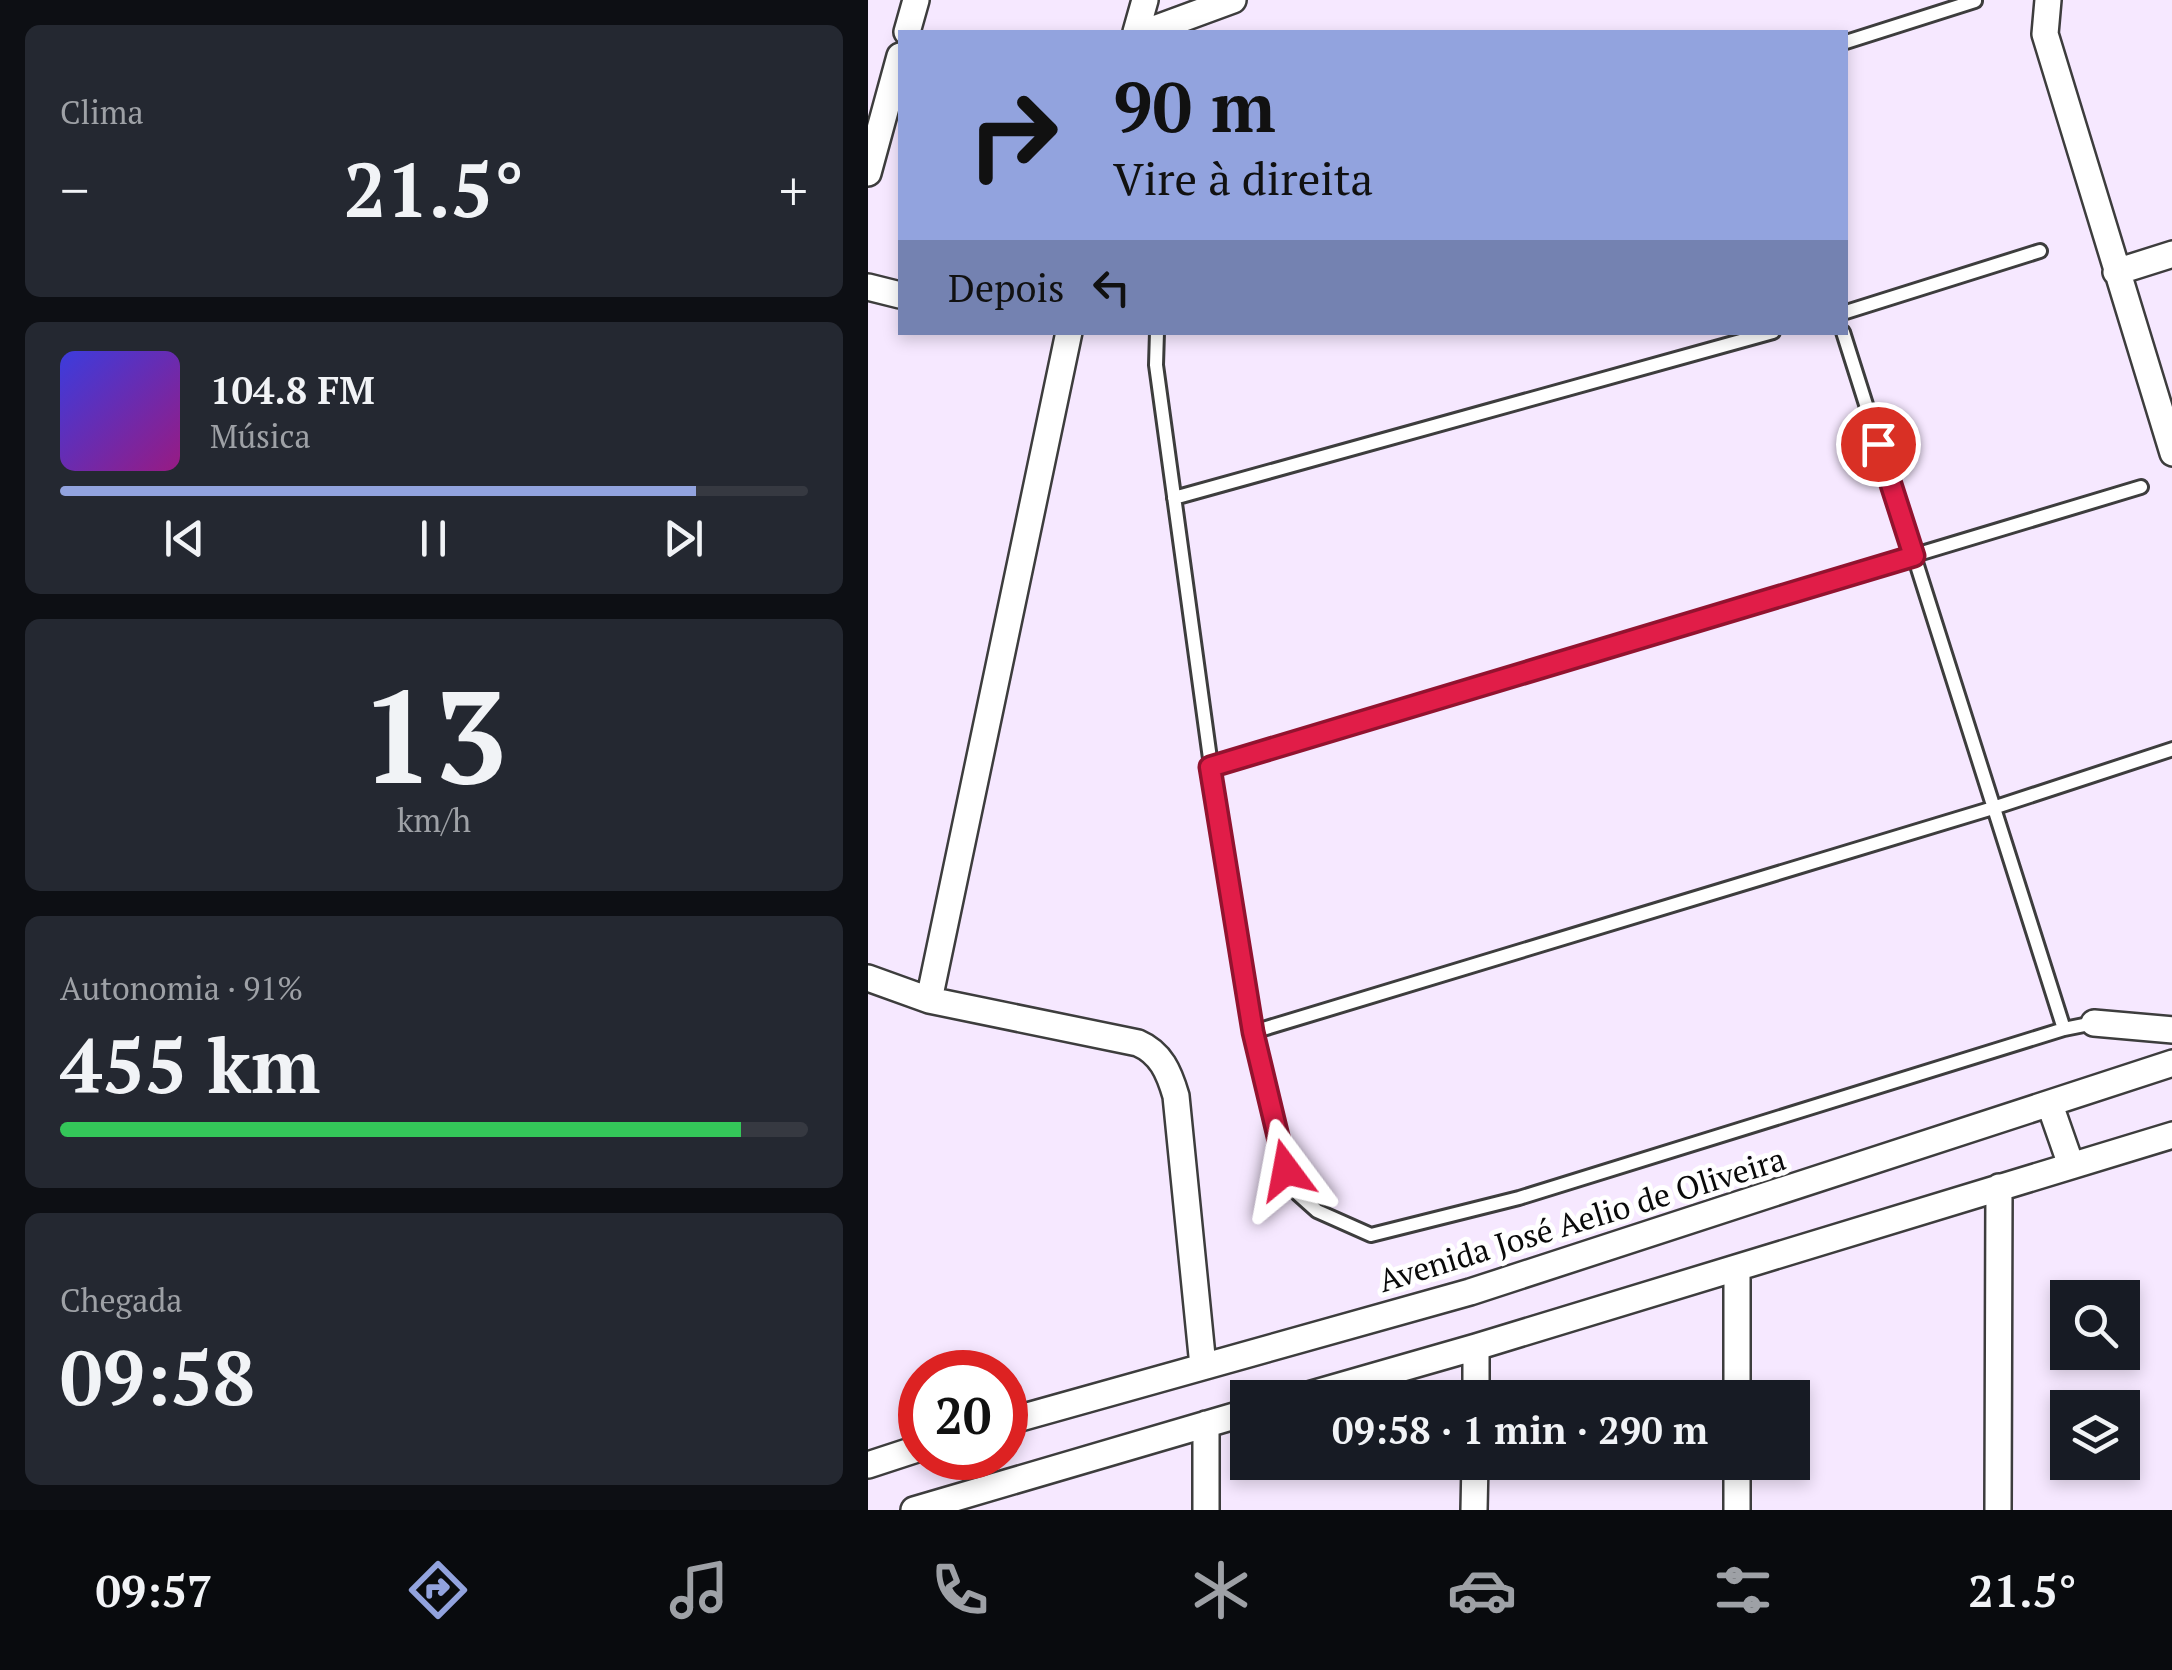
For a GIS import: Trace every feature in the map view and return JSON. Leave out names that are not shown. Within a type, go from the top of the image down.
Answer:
[{"type":"street","points":[[908,30],[916,0]]},
{"type":"street","points":[[1137,30],[1145,0]]},
{"type":"street","points":[[1151,30],[1233,0]]},
{"type":"street","points":[[2048,0],[2045,34],[2172,453]]},
{"type":"street","points":[[868,173],[898,63]]},
{"type":"street","points":[[2116,272],[2172,254]]},
{"type":"street","points":[[868,287],[898,294]]},
{"type":"street","points":[[929,1000],[1067,335]]},
{"type":"street","points":[[868,978],[929,1000],[1138,1043],[1154,1050],[1170,1074],[1176,1096],[1203,1366]]},
{"type":"street","points":[[2094,1023],[2172,1030]]},
{"type":"street","name":"Avenida José Aelio de Oliveira","points":[[1028,1416],[1470,1292],[2172,1063]]},
{"type":"street","points":[[2050,1105],[2071,1164]]},
{"type":"street","points":[[1361,1380],[2172,1135]]},
{"type":"street","points":[[1998,1510],[1999,1187]]},
{"type":"street","points":[[1736,1268],[1736,1380]]},
{"type":"street","points":[[1476,1347],[1476,1380]]},
{"type":"street","points":[[914,1510],[1230,1417]]},
{"type":"street","points":[[1206,1424],[1206,1510]]},
{"type":"street","points":[[868,1464],[898,1455]]},
{"type":"street","points":[[1474,1510],[1475,1480]]},
{"type":"street","points":[[1736,1480],[1736,1510]]},
{"type":"lane","points":[[1848,41],[1975,1]]},
{"type":"lane","points":[[1848,311],[2040,250]]},
{"type":"lane","points":[[1156,335],[1156,365],[1210,767],[1253,1032],[1286,1170],[1298,1194],[1318,1211],[1371,1235],[1519,1198],[2094,1023]]},
{"type":"lane","points":[[1174,498],[1762,335]]},
{"type":"lane","points":[[1844,335],[2064,1029]]},
{"type":"lane","points":[[1210,767],[2141,487]]},
{"type":"lane","points":[[1253,1032],[1993,808],[2172,749]]},
{"type":"route","points":[[1286,1170],[1253,1032],[1210,767],[1914,556],[1878,444]]}]
